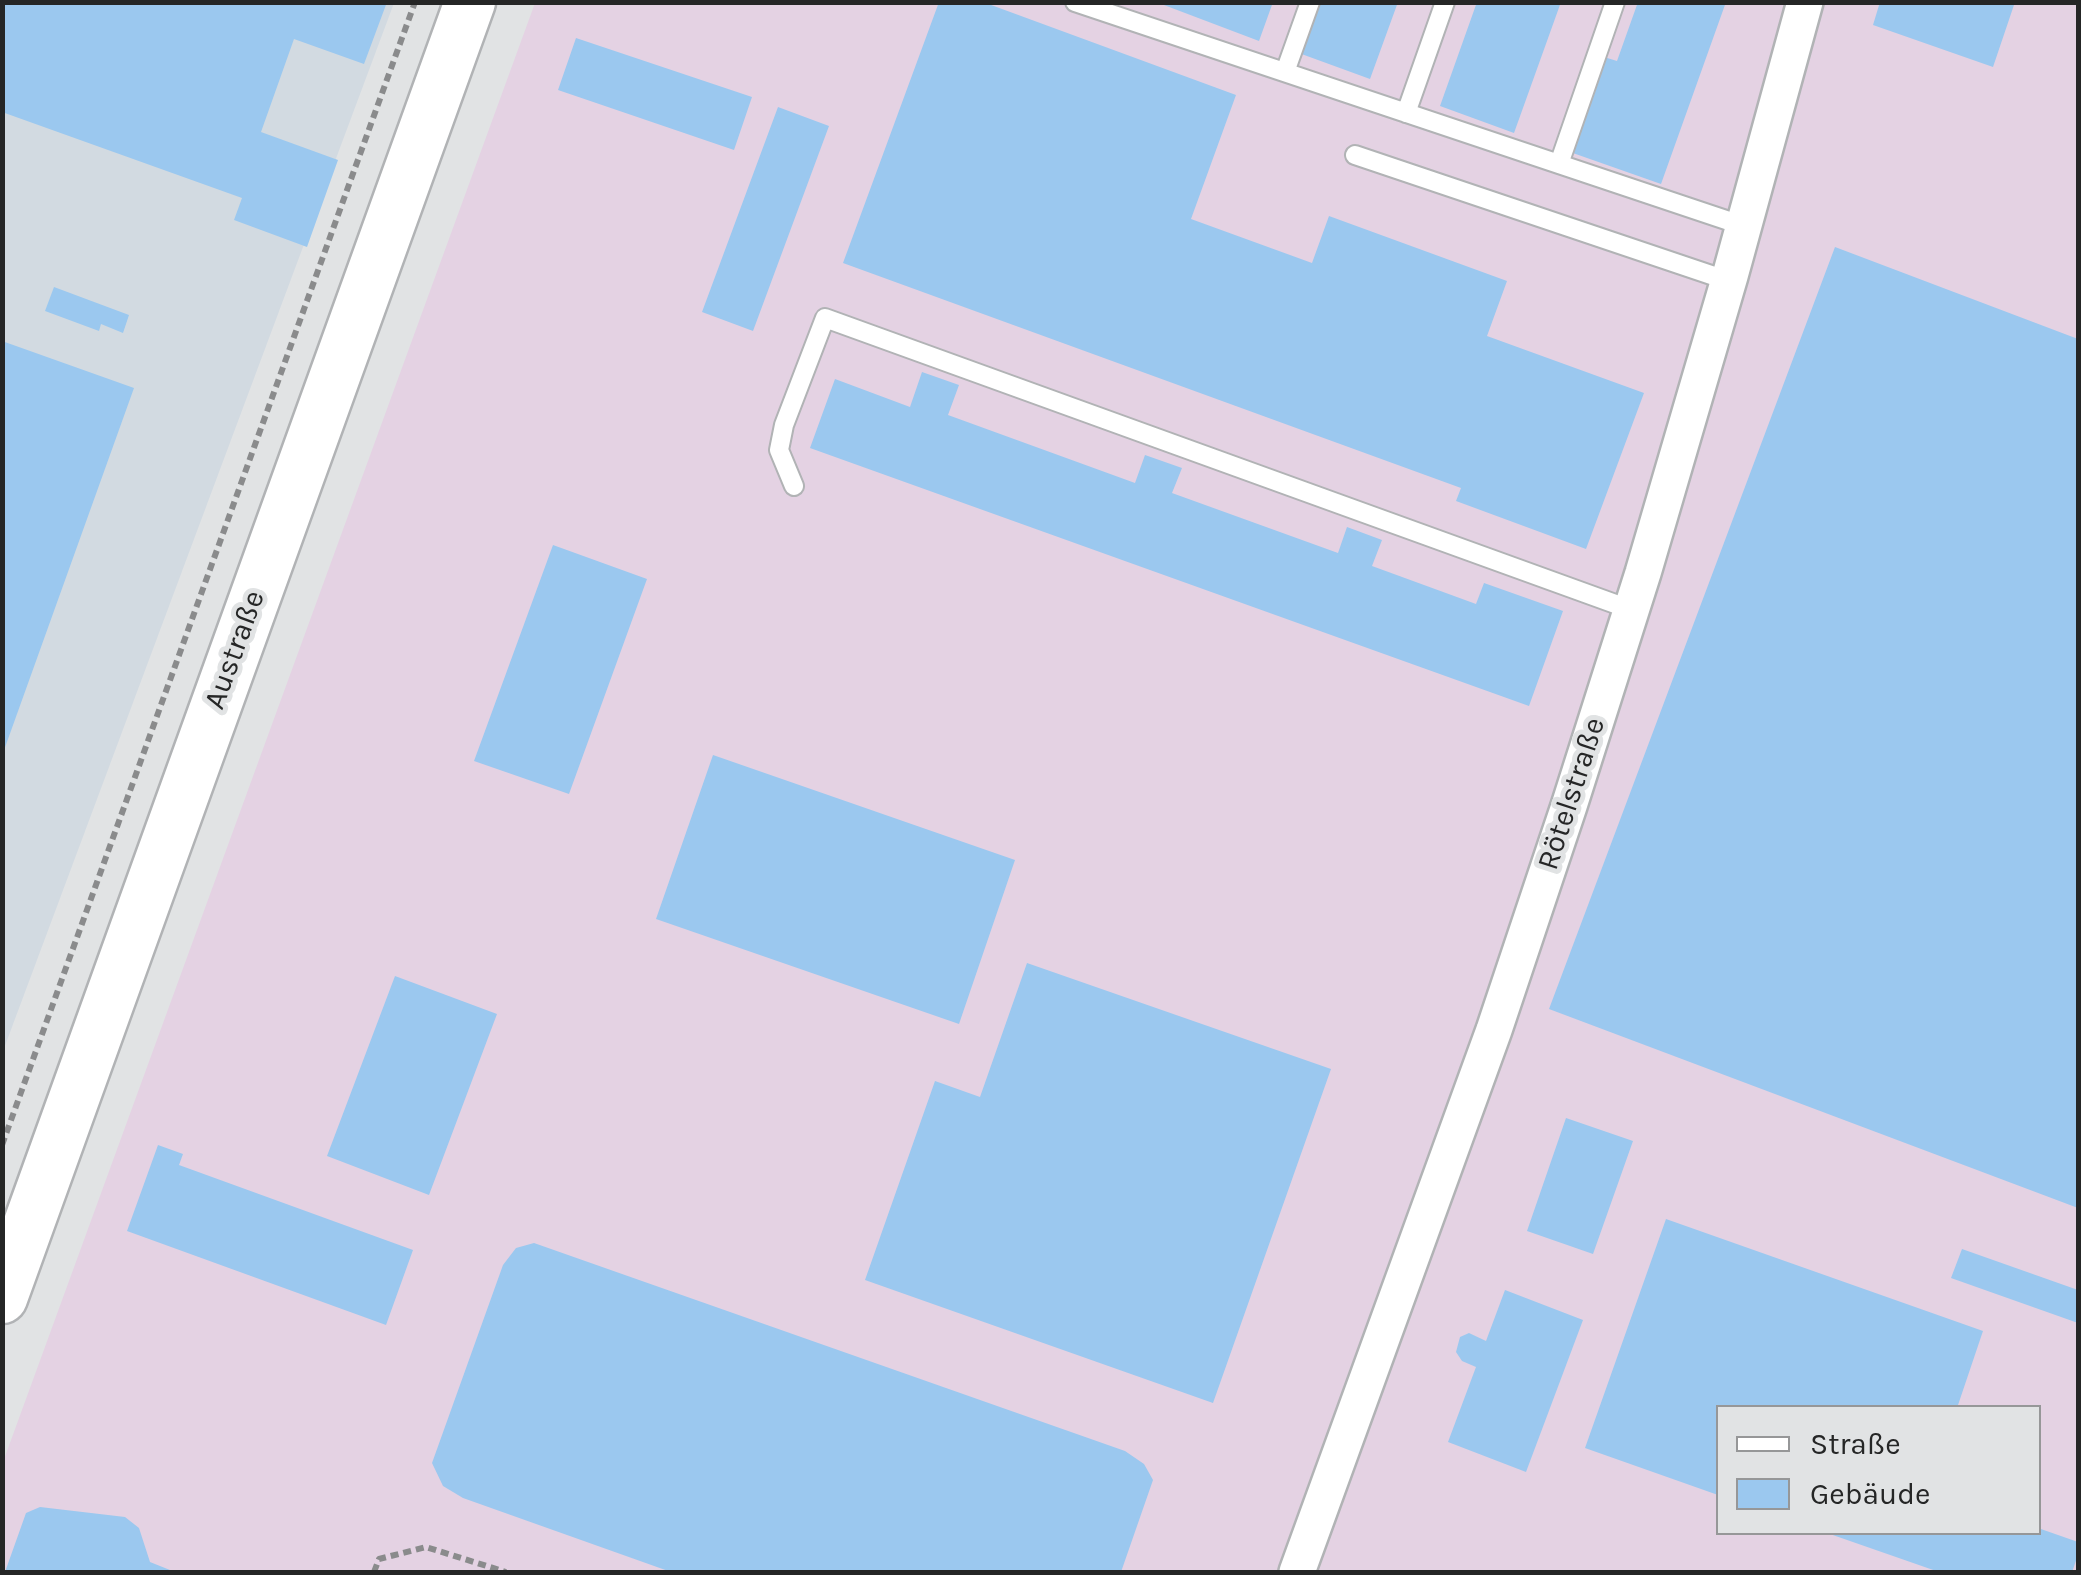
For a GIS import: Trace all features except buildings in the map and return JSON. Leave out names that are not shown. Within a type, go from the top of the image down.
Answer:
[{"type":"main road","name":"Austraße","points":[[2,1298],[470,2]]},
{"type":"street","name":"Rötelstraße","points":[[1296,1572],[1494,1030],[1632,610],[1806,2]]},
{"type":"lane","points":[[1075,2],[1128,11],[1285,72],[1744,226]]},
{"type":"lane","points":[[1285,72],[1310,2]]},
{"type":"lane","points":[[1406,113],[1446,2]]},
{"type":"lane","points":[[1559,164],[1615,2]]},
{"type":"lane","points":[[1354,155],[1729,281]]},
{"type":"lane","points":[[794,486],[779,450],[784,425],[825,318],[1632,610]]},
{"type":"path","points":[[2,1145],[414,2]]},
{"type":"path","points":[[374,1572],[379,1559],[426,1548],[506,1572]]},
{"type":"shaded area","points":[[3,3],[394,3],[3,1051]]},
{"type":"shaded area","points":[[535,3],[2078,3],[2078,1572],[3,1572],[3,1462]]}]
